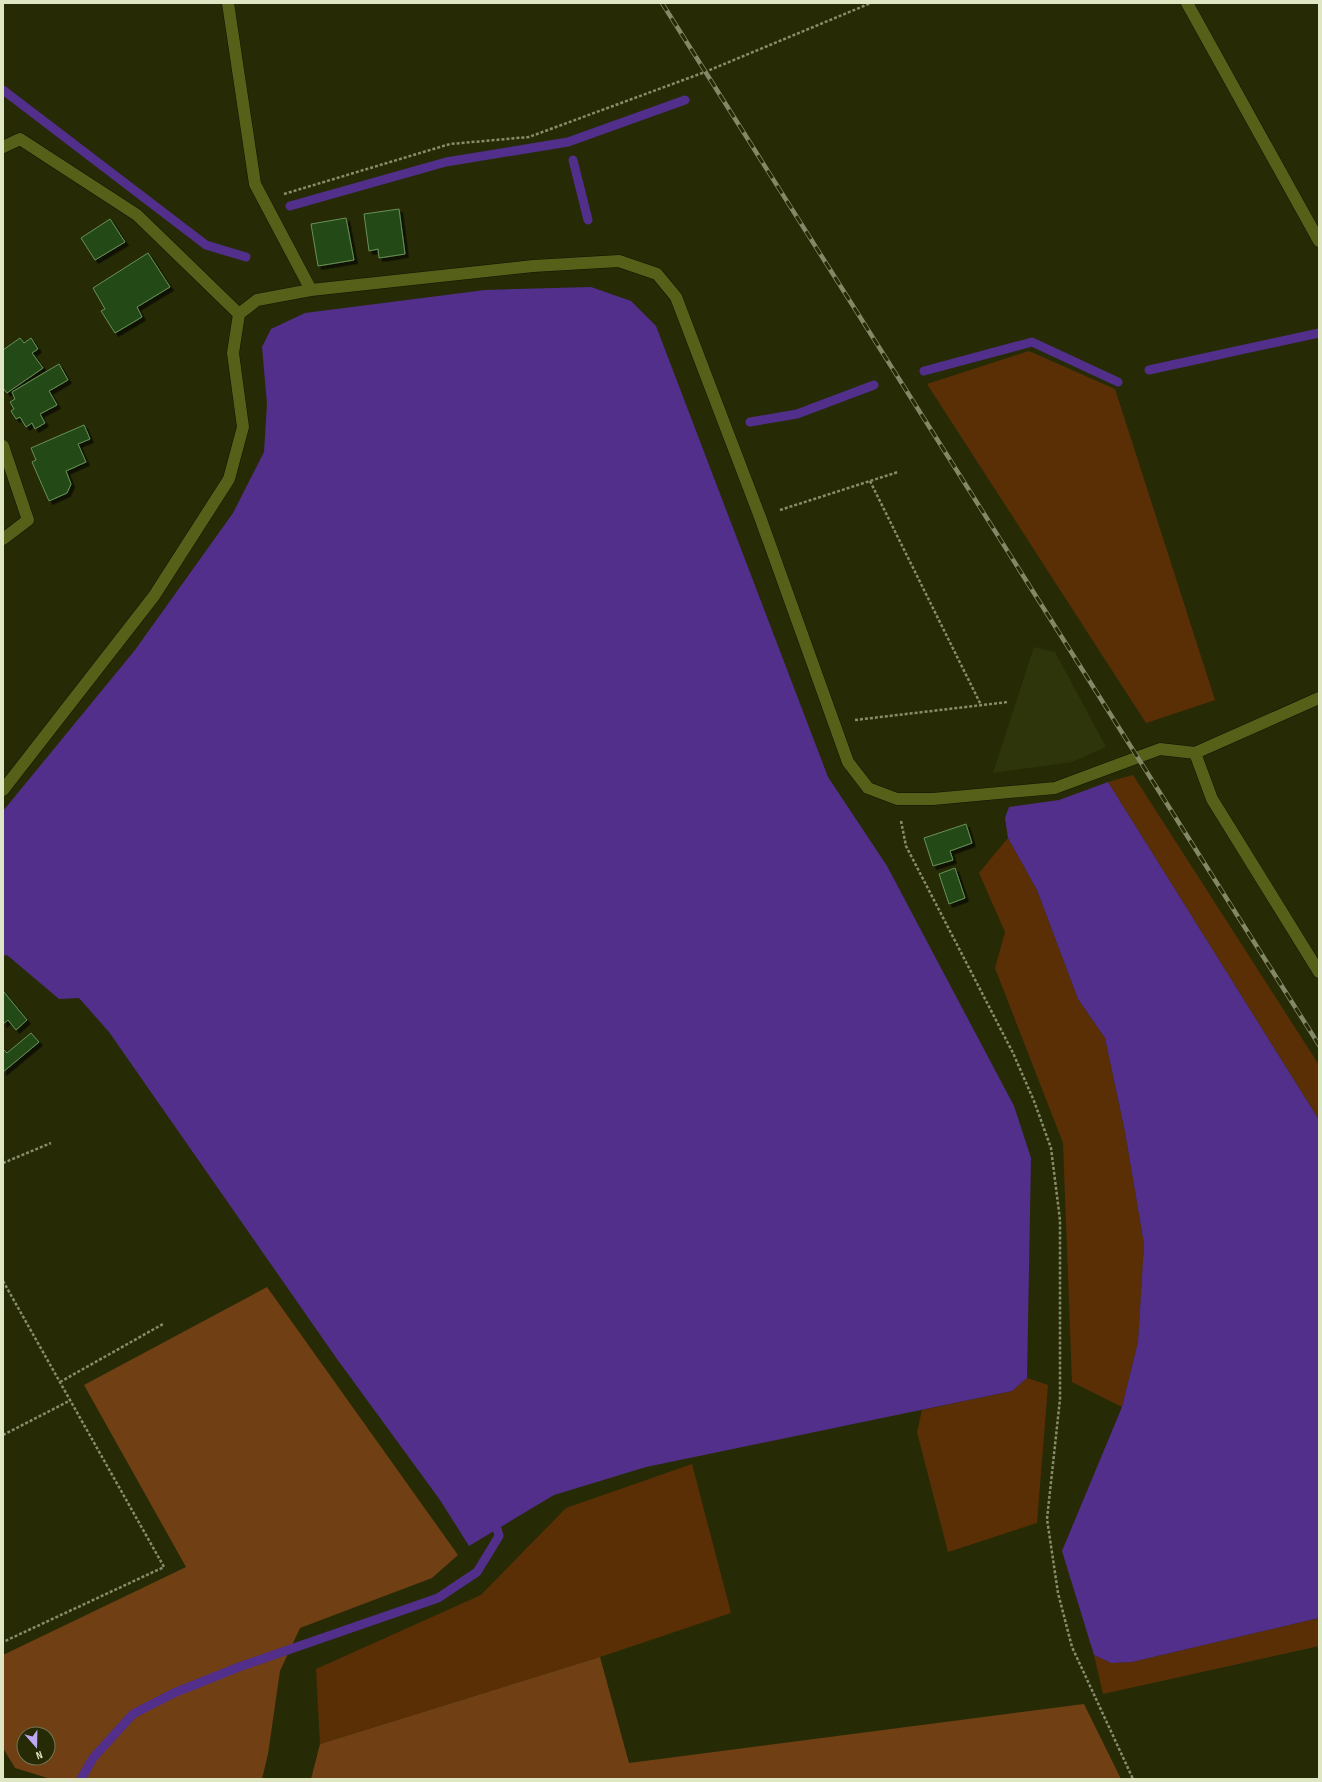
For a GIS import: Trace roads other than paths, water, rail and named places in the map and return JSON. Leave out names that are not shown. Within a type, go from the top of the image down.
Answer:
[{"type":"street","points":[[228,3],[255,184],[311,290]]},
{"type":"street","points":[[1187,3],[1319,240]]},
{"type":"street","points":[[3,147],[20,139],[137,215],[240,314]]},
{"type":"street","points":[[3,790],[154,596],[229,479],[243,427],[233,353],[240,314],[257,300],[311,290],[534,266],[619,261],[657,274],[676,297],[760,517],[848,762],[868,788],[897,798],[933,799],[1055,788],[1160,749],[1194,753],[1319,698]]},
{"type":"street","points":[[3,446],[28,520],[3,539]]},
{"type":"street","points":[[1194,753],[1212,799],[1319,972]]},
{"type":"waterway","points":[[3,90],[206,245],[246,257]]},
{"type":"waterway","points":[[290,206],[446,162],[568,142],[685,100]]},
{"type":"waterway","points":[[573,160],[588,220]]},
{"type":"waterway","points":[[1149,370],[1319,333]]},
{"type":"waterway","points":[[924,371],[1032,342],[1118,382]]},
{"type":"waterway","points":[[750,422],[797,414],[874,385]]},
{"type":"waterway","points":[[81,1779],[93,1758],[133,1714],[174,1693],[239,1667],[438,1598],[477,1572],[499,1536],[494,1517]]},
{"type":"railway","points":[[662,3],[1319,1045]]}]
